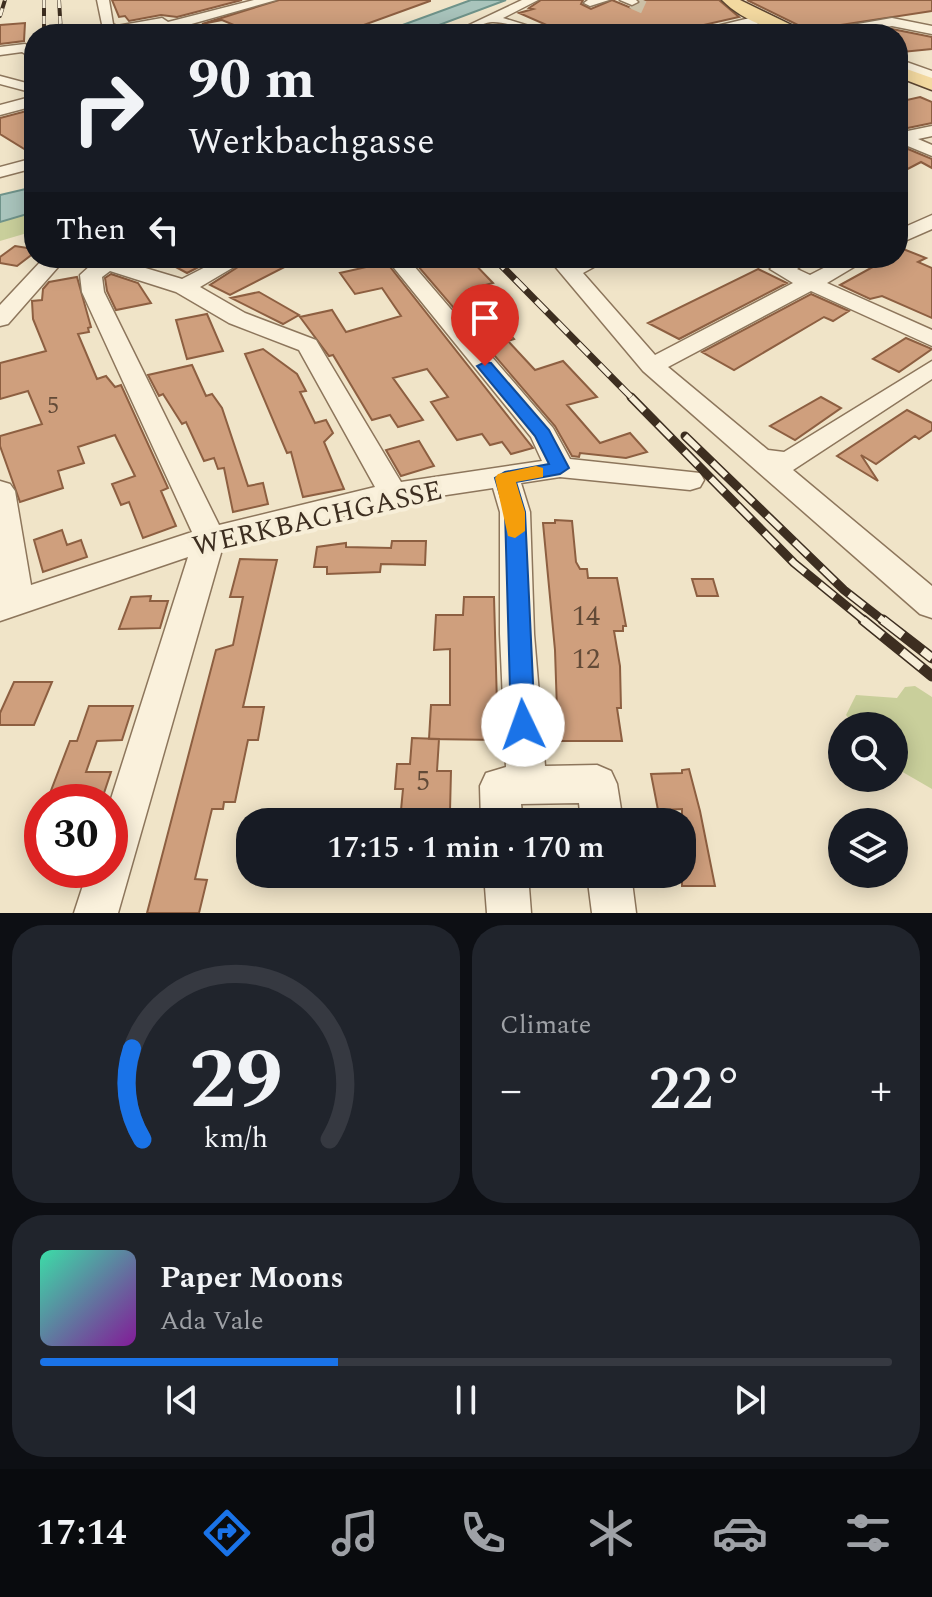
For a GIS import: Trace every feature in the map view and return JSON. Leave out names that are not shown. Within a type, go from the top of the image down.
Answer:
[{"type":"main road","points":[[729,0],[776,24]]},
{"type":"main road","points":[[908,75],[932,84]]},
{"type":"street","points":[[103,0],[107,24]]},
{"type":"street","points":[[172,24],[244,2],[270,0]]},
{"type":"street","points":[[477,24],[532,0]]},
{"type":"street","points":[[590,3],[603,0]]},
{"type":"street","points":[[496,15],[516,24]]},
{"type":"street","points":[[738,24],[762,19]]},
{"type":"street","points":[[142,24],[189,23],[186,24]]},
{"type":"street","points":[[882,24],[906,24]]},
{"type":"street","points":[[908,25],[932,30]]},
{"type":"street","points":[[0,51],[24,48]]},
{"type":"street","points":[[0,62],[24,58]]},
{"type":"street","points":[[908,67],[932,76]]},
{"type":"street","points":[[0,80],[24,86]]},
{"type":"street","points":[[0,110],[24,104]]},
{"type":"street","points":[[908,136],[932,131]]},
{"type":"street","points":[[908,140],[931,149]]},
{"type":"street","points":[[0,172],[24,166]]},
{"type":"street","points":[[908,233],[932,221]]},
{"type":"street","points":[[2,314],[45,268]]},
{"type":"street","points":[[94,268],[91,275],[93,292],[210,538],[128,809]]},
{"type":"street","points":[[121,268],[184,287],[237,318],[308,345],[393,493]]},
{"type":"street","points":[[184,287],[220,268]]},
{"type":"street","points":[[404,268],[543,434],[560,468]]},
{"type":"street","points":[[568,268],[652,366],[932,605]]},
{"type":"street","points":[[783,268],[932,339]]},
{"type":"street","points":[[652,366],[839,268]]},
{"type":"street","points":[[758,458],[789,462],[932,368]]},
{"type":"street","name":"WERKBACHGASSE","points":[[9,605],[210,538],[393,493],[560,468],[690,480]]},
{"type":"street","points":[[505,478],[515,512],[517,634],[527,786]]},
{"type":"street","points":[[0,491],[9,605]]},
{"type":"street","points":[[501,808],[500,786],[597,784],[600,808]]},
{"type":"street","points":[[96,913],[104,888]]},
{"type":"street","points":[[507,888],[509,913]]},
{"type":"street","points":[[611,888],[614,913]]},
{"type":"green space","points":[[24,215],[24,234],[0,241],[0,222]]},
{"type":"green space","points":[[915,686],[932,697],[932,789],[908,775],[908,712],[848,712],[856,695],[897,698],[905,687]]},
{"type":"water","points":[[471,0],[506,0],[442,24],[405,24]]},
{"type":"water","points":[[24,189],[24,215],[0,222],[0,195]]},
{"type":"building","points":[[112,0],[242,0],[177,17],[161,15],[129,21],[125,16],[119,17]]},
{"type":"building","points":[[279,0],[430,0],[367,24],[232,24],[222,20],[202,24]]},
{"type":"building","points":[[541,0],[583,0],[581,4],[591,9],[612,0],[631,8],[639,5],[640,0],[719,0],[739,17],[708,24],[544,24],[519,13],[533,9],[529,8]]},
{"type":"building","points":[[747,0],[932,0],[932,11],[847,24],[796,24]]},
{"type":"building","points":[[25,23],[24,41],[0,44],[0,25]]},
{"type":"building","points":[[908,32],[932,37],[932,49],[908,51]]},
{"type":"building","points":[[920,97],[932,102],[932,123],[908,128],[908,100]]},
{"type":"building","points":[[24,112],[24,149],[0,134],[0,118]]},
{"type":"building","points":[[908,149],[932,159],[932,168],[921,162],[908,169]]},
{"type":"building","points":[[15,246],[24,247],[24,261],[17,266],[0,263],[0,257]]},
{"type":"building","points":[[908,251],[926,258],[918,262],[932,268],[932,318],[882,296],[870,299],[840,285],[871,268],[908,268]]},
{"type":"building","points":[[178,268],[197,268],[187,273]]},
{"type":"building","points":[[236,268],[283,268],[230,295],[210,285]]},
{"type":"building","points":[[362,268],[391,268],[533,448],[511,454],[502,442],[490,445],[482,434],[457,440],[431,402],[448,397],[427,369],[393,378],[423,420],[398,427],[390,415],[372,420],[333,355],[329,356],[300,317],[332,310],[346,332],[401,316],[382,288],[355,294],[340,273]]},
{"type":"building","points":[[420,268],[479,268],[493,283],[470,289],[514,339],[508,341],[535,370],[563,361],[597,397],[567,405],[600,443],[630,433],[647,452],[626,458],[580,453],[579,457],[572,456],[555,426]]},
{"type":"building","points":[[758,269],[787,283],[679,339],[648,323]]},
{"type":"building","points":[[111,274],[138,283],[151,303],[116,310],[105,278]]},
{"type":"building","points":[[77,277],[91,327],[88,328],[89,332],[78,334],[97,379],[106,376],[115,387],[121,385],[168,488],[161,491],[176,526],[143,538],[129,502],[121,505],[112,484],[135,476],[115,435],[78,447],[84,463],[58,471],[63,488],[20,502],[0,446],[0,436],[42,424],[28,391],[0,399],[0,363],[46,351],[33,319],[32,301],[42,300],[43,289],[49,282]]},
{"type":"building","points":[[259,292],[299,315],[283,324],[231,298]]},
{"type":"building","points":[[811,294],[849,311],[833,321],[824,317],[734,370],[702,352]]},
{"type":"building","points":[[207,314],[223,351],[187,359],[176,320]]},
{"type":"building","points":[[906,338],[932,349],[899,372],[873,359]]},
{"type":"building","points":[[263,349],[297,374],[306,391],[300,392],[315,423],[326,420],[333,433],[324,442],[344,489],[303,497],[291,452],[287,453],[245,354]]},
{"type":"building","points":[[192,365],[206,396],[212,394],[222,408],[248,486],[263,483],[268,504],[233,512],[224,468],[218,469],[214,458],[204,461],[186,422],[182,424],[163,394],[159,396],[148,375]]},
{"type":"building","points":[[821,397],[841,408],[795,440],[770,426]]},
{"type":"building","points":[[907,410],[932,423],[932,430],[919,439],[915,436],[876,464],[861,455],[878,481],[837,456]]},
{"type":"building","points":[[419,441],[434,466],[401,476],[386,450]]},
{"type":"building","points":[[555,520],[572,521],[576,562],[580,569],[587,569],[588,578],[617,578],[626,626],[623,626],[623,631],[614,631],[620,666],[621,708],[617,708],[622,741],[558,741],[555,650],[543,523],[555,523]]},
{"type":"building","points":[[62,530],[67,545],[81,540],[87,557],[43,572],[34,540]]},
{"type":"building","points":[[392,541],[426,541],[425,565],[381,564],[380,572],[327,574],[327,567],[314,567],[317,547],[346,543],[346,547],[391,548]]},
{"type":"building","points":[[240,559],[277,560],[243,707],[264,707],[258,740],[248,740],[235,802],[224,802],[223,809],[212,809],[195,879],[207,880],[199,913],[147,913],[216,650],[233,645],[243,597],[230,597]]},
{"type":"building","points":[[692,579],[713,579],[718,596],[697,596]]},
{"type":"building","points":[[151,596],[150,601],[168,601],[160,628],[119,629],[131,597]]},
{"type":"building","points":[[464,597],[494,597],[498,740],[429,739],[431,705],[450,705],[450,649],[434,650],[436,615],[463,615]]},
{"type":"building","points":[[14,682],[52,682],[34,725],[0,725],[0,713]]},
{"type":"building","points":[[89,706],[133,706],[122,740],[97,741],[86,772],[111,772],[107,784],[54,784],[70,741],[77,741]]},
{"type":"building","points":[[412,738],[439,739],[437,771],[451,771],[450,808],[401,808],[403,789],[395,789],[397,764],[410,764]]},
{"type":"building","points":[[689,769],[715,886],[696,886],[696,808],[658,808],[651,774],[682,773],[682,770]]},
{"type":"tunnel","points":[[632,2],[645,8]]},
{"type":"railway","points":[[0,16],[5,0]]},
{"type":"railway","points":[[44,0],[44,24]]},
{"type":"railway","points":[[59,0],[60,24]]},
{"type":"railway","points":[[504,268],[633,399]]},
{"type":"railway","points":[[631,397],[794,563],[866,622]]},
{"type":"railway","points":[[685,436],[844,590],[885,622]]},
{"type":"railway","points":[[863,620],[932,676]]},
{"type":"railway","points":[[883,620],[932,658]]},
{"type":"slow traffic","points":[[515,531],[515,512],[505,478],[536,472]]},
{"type":"route","points":[[485,366],[543,434],[560,468],[505,478],[515,512],[517,634],[523,725]]}]
